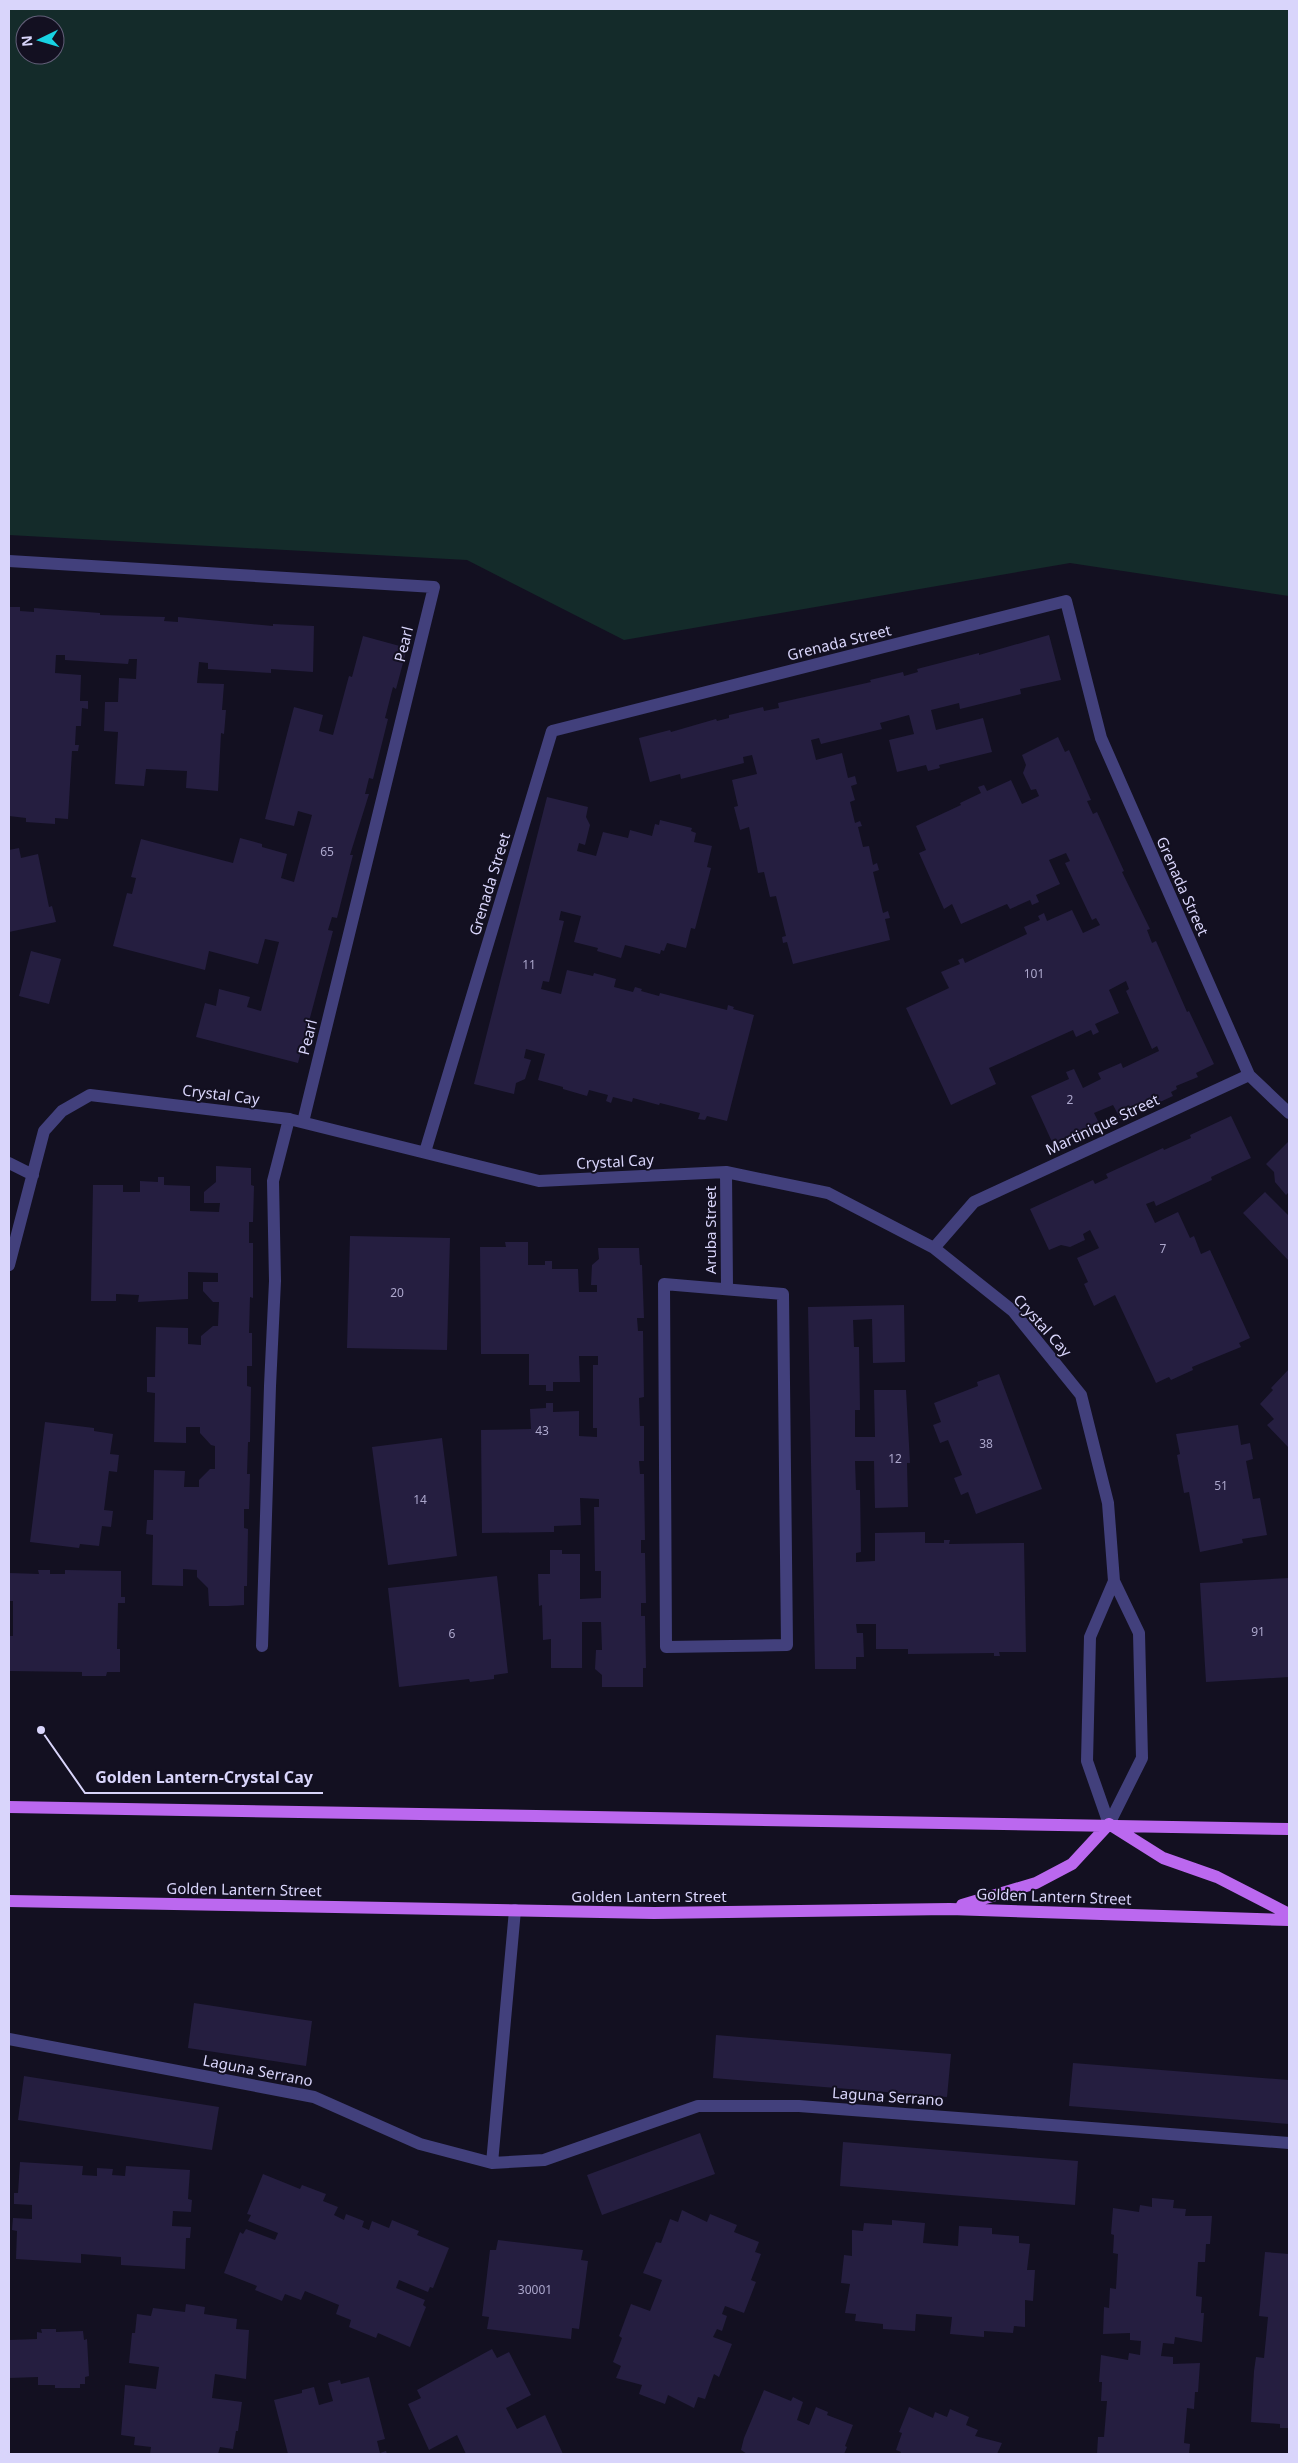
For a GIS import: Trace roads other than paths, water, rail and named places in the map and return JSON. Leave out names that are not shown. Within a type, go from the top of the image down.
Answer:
[{"type":"main road","points":[[9,1807],[1109,1824],[1289,1829]]},
{"type":"main road","points":[[950,1909],[1036,1884],[1072,1864],[1109,1824]]},
{"type":"main road","points":[[1109,1824],[1163,1858],[1217,1877],[1289,1914]]},
{"type":"main road","name":"Golden Lantern Street","points":[[9,1901],[654,1914],[950,1909],[1289,1920]]},
{"type":"street","name":"Pearl","points":[[9,561],[434,587],[303,1122]]},
{"type":"street","name":"Grenada Street","points":[[425,1152],[552,732],[1066,601],[1101,738],[1249,1075]]},
{"type":"street","points":[[1249,1075],[1289,1113]]},
{"type":"street","name":"Martinique Street","points":[[934,1248],[974,1202],[1249,1075]]},
{"type":"street","name":"Crystal Cay","points":[[9,1265],[44,1131],[62,1111],[90,1095],[289,1119],[539,1181],[726,1172],[828,1193],[934,1248],[1013,1312],[1081,1395],[1108,1503],[1114,1581],[1139,1633],[1142,1758],[1109,1824]]},
{"type":"street","points":[[262,1646],[275,1281],[273,1181],[289,1119]]},
{"type":"street","points":[[9,1163],[33,1175]]},
{"type":"street","name":"Aruba Street","points":[[726,1172],[727,1288]]},
{"type":"street","points":[[664,1284],[727,1288],[783,1294],[787,1645],[666,1647],[664,1284]]},
{"type":"street","name":"Crystal Cay","points":[[1109,1824],[1087,1762],[1090,1638],[1114,1581]]},
{"type":"street","points":[[492,2163],[515,1910]]},
{"type":"street","name":"Laguna Serrano","points":[[9,2039],[314,2097],[420,2144],[492,2163],[544,2160],[698,2106],[800,2106],[1289,2143]]},
{"type":"place","name":"Golden Lantern-Crystal Cay","points":[[41,1730]]}]
